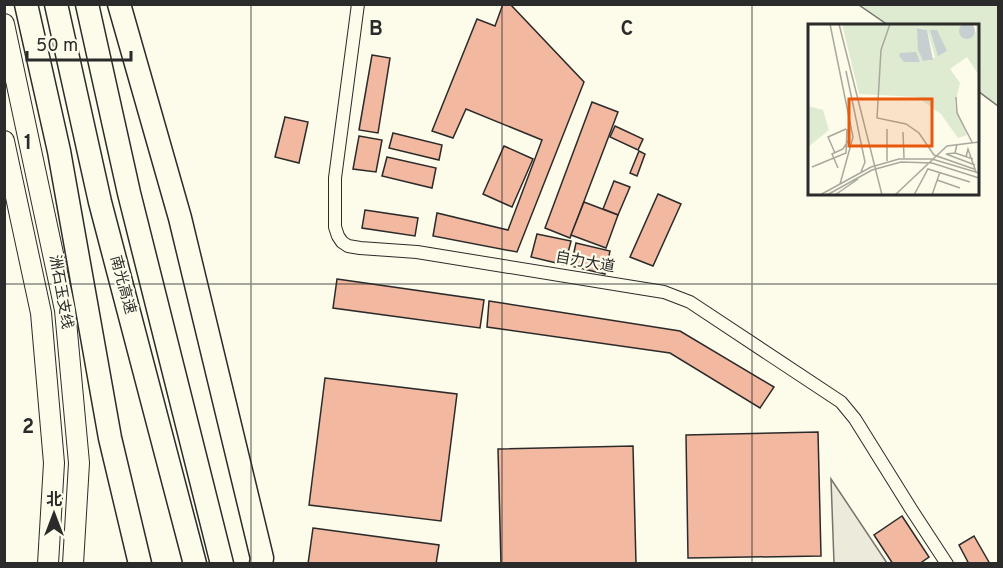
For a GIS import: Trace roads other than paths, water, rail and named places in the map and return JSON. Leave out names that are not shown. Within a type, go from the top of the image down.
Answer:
[{"type":"highway","points":[[26,4],[58,151],[110,438],[140,564]]},
{"type":"highway","name":"南光高速","points":[[56,4],[100,202],[195,564]]},
{"type":"highway","name":"南光高速","points":[[87,4],[129,193],[222,564]]},
{"type":"highway","points":[[119,4],[180,218],[262,558],[261,564]]},
{"type":"main road","name":"洲石玉支线","points":[[4,24],[65,310],[79,463],[73,564]]},
{"type":"main road","name":"洲石玉支线","points":[[4,141],[41,313],[54,463],[48,564]]},
{"type":"street","name":"自力大道","points":[[358,4],[335,178],[335,227],[342,242],[348,246],[360,248],[417,252],[664,292],[690,302],[841,402],[855,419],[947,564]]}]
